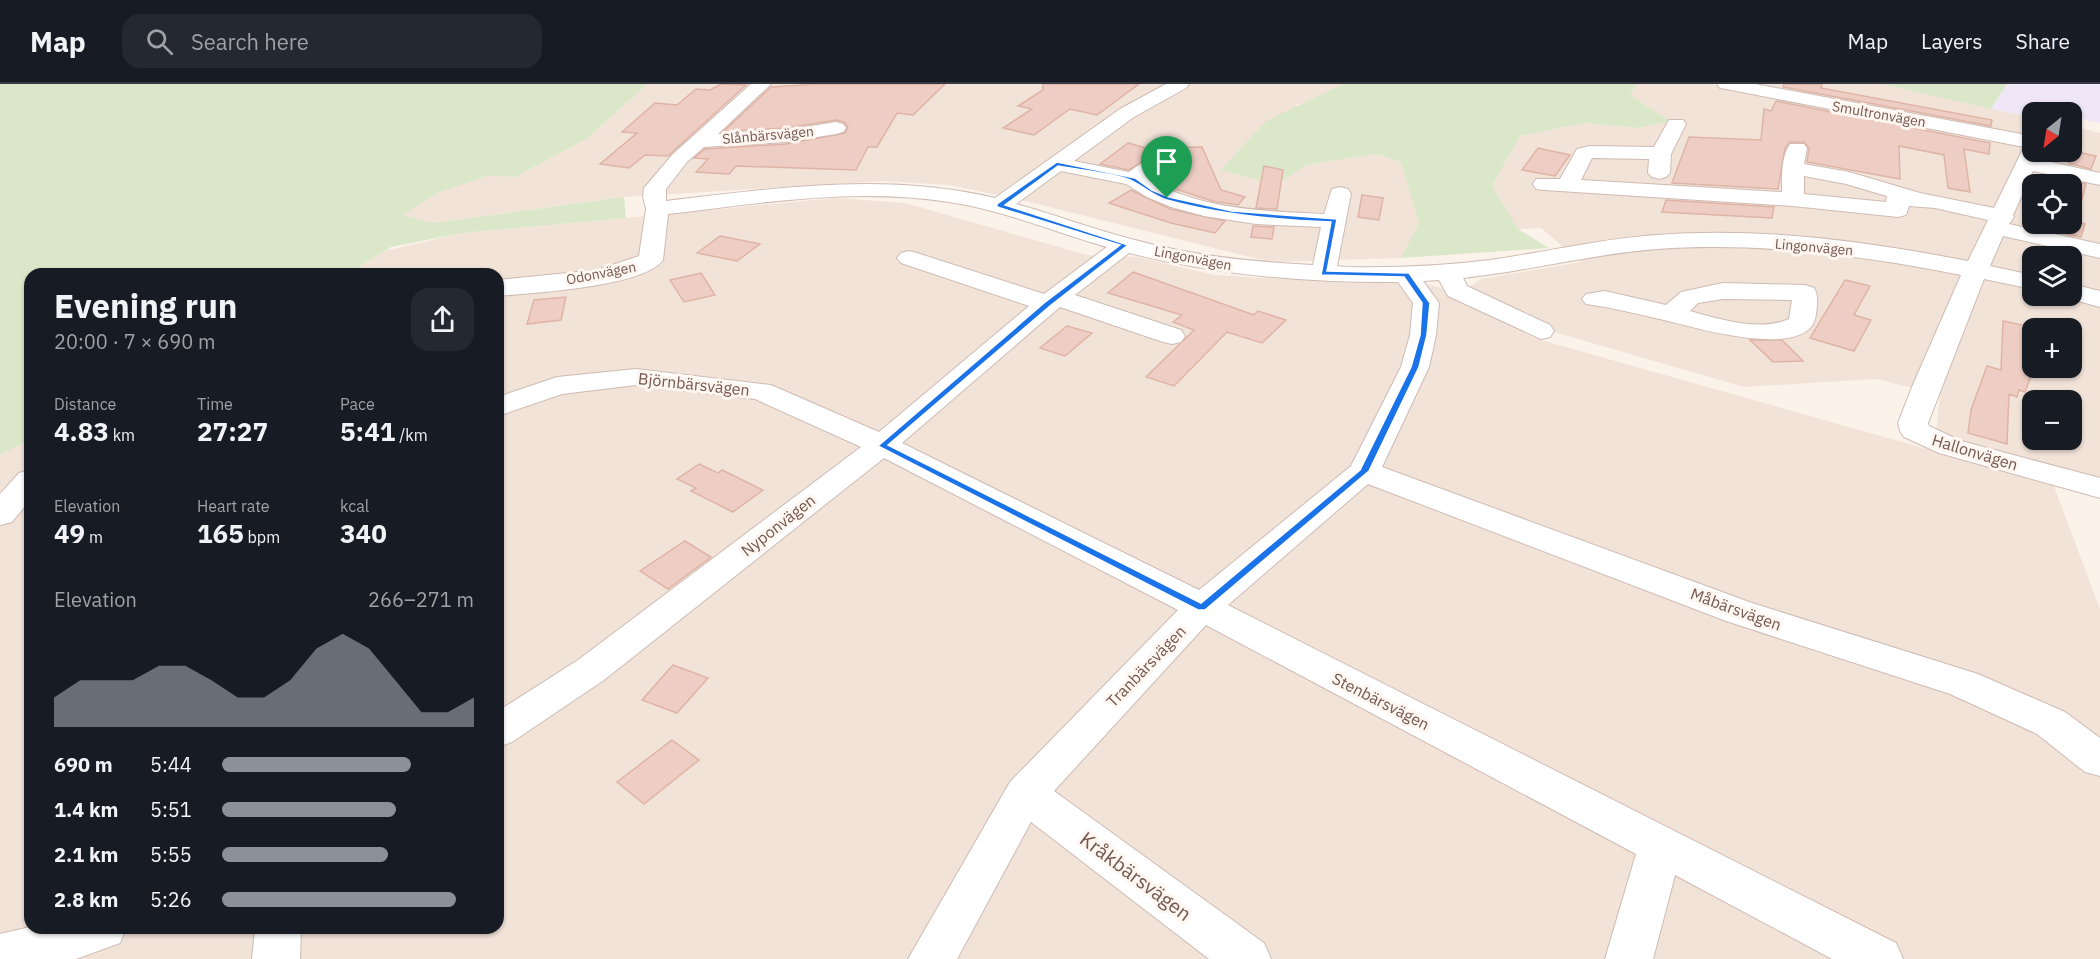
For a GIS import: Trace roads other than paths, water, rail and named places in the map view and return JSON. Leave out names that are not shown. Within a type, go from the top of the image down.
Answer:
[{"type":"street","name":"Slånbärsvägen","points":[[657,209],[654,197],[655,188],[680,158],[762,84]]},
{"type":"street","points":[[1000,205],[1136,107],[1180,84]]},
{"type":"street","name":"Smultronvägen","points":[[1726,84],[2022,150]]},
{"type":"street","points":[[1670,192],[1657,169],[1661,153],[1676,124]]},
{"type":"street","name":"Slånbärsvägen","points":[[700,141],[786,136],[836,128]]},
{"type":"street","points":[[1567,186],[1584,153],[1661,153]]},
{"type":"street","points":[[1793,199],[1795,157],[1849,178],[2100,251]]},
{"type":"street","points":[[1133,179],[1158,162]]},
{"type":"street","points":[[1976,269],[2000,222],[2026,162]]},
{"type":"street","name":"Smultronvägen","points":[[2056,162],[2100,179]]},
{"type":"street","points":[[1057,164],[1133,179],[1158,195],[1208,209],[1274,218],[1335,220]]},
{"type":"street","points":[[1544,184],[1793,199],[1898,210],[1898,198],[1927,200]]},
{"type":"street","name":"Lingonvägen","points":[[657,209],[803,193],[876,189],[946,195],[1000,205],[1125,245],[1228,266],[1323,273],[1406,275],[1490,267],[1658,242],[1720,240],[1794,244],[1888,254],[1976,269],[2022,280]]},
{"type":"street","points":[[1323,273],[1340,194]]},
{"type":"street","name":"Odonvägen","points":[[504,287],[635,270],[651,260],[657,209]]},
{"type":"street","points":[[1568,235],[1593,250]]},
{"type":"street","name":"Nyponvägen","points":[[504,727],[591,670],[882,446],[1051,301],[1125,245]]},
{"type":"street","points":[[909,258],[1172,336]]},
{"type":"street","name":"Hallonvägen","points":[[1976,269],[1926,387],[1913,423],[1915,431],[1950,447],[2100,488]]},
{"type":"street","points":[[1447,271],[1457,291],[1541,331]]},
{"type":"street","name":"Tranbärsvägen","points":[[932,959],[1025,794],[1202,608],[1364,471],[1415,367],[1424,335],[1426,303],[1406,275]]},
{"type":"street","points":[[2082,294],[2100,299]]},
{"type":"street","points":[[1595,299],[1605,299],[1671,314]]},
{"type":"street","name":"Björnbärsvägen","points":[[504,405],[557,386],[636,376],[761,391],[882,446]]},
{"type":"street","name":"Stenbärsvägen","points":[[882,446],[1202,608],[1879,959]]},
{"type":"street","name":"Måbärsvägen","points":[[1364,471],[1739,612],[1964,684],[2051,723],[2100,760]]},
{"type":"street","points":[[0,515],[24,487]]},
{"type":"street","name":"Kråkbärsvägen","points":[[1025,794],[1247,959]]},
{"type":"street","points":[[1629,959],[1661,846]]},
{"type":"street","points":[[0,956],[87,934]]},
{"type":"street","points":[[276,959],[278,934]]}]
